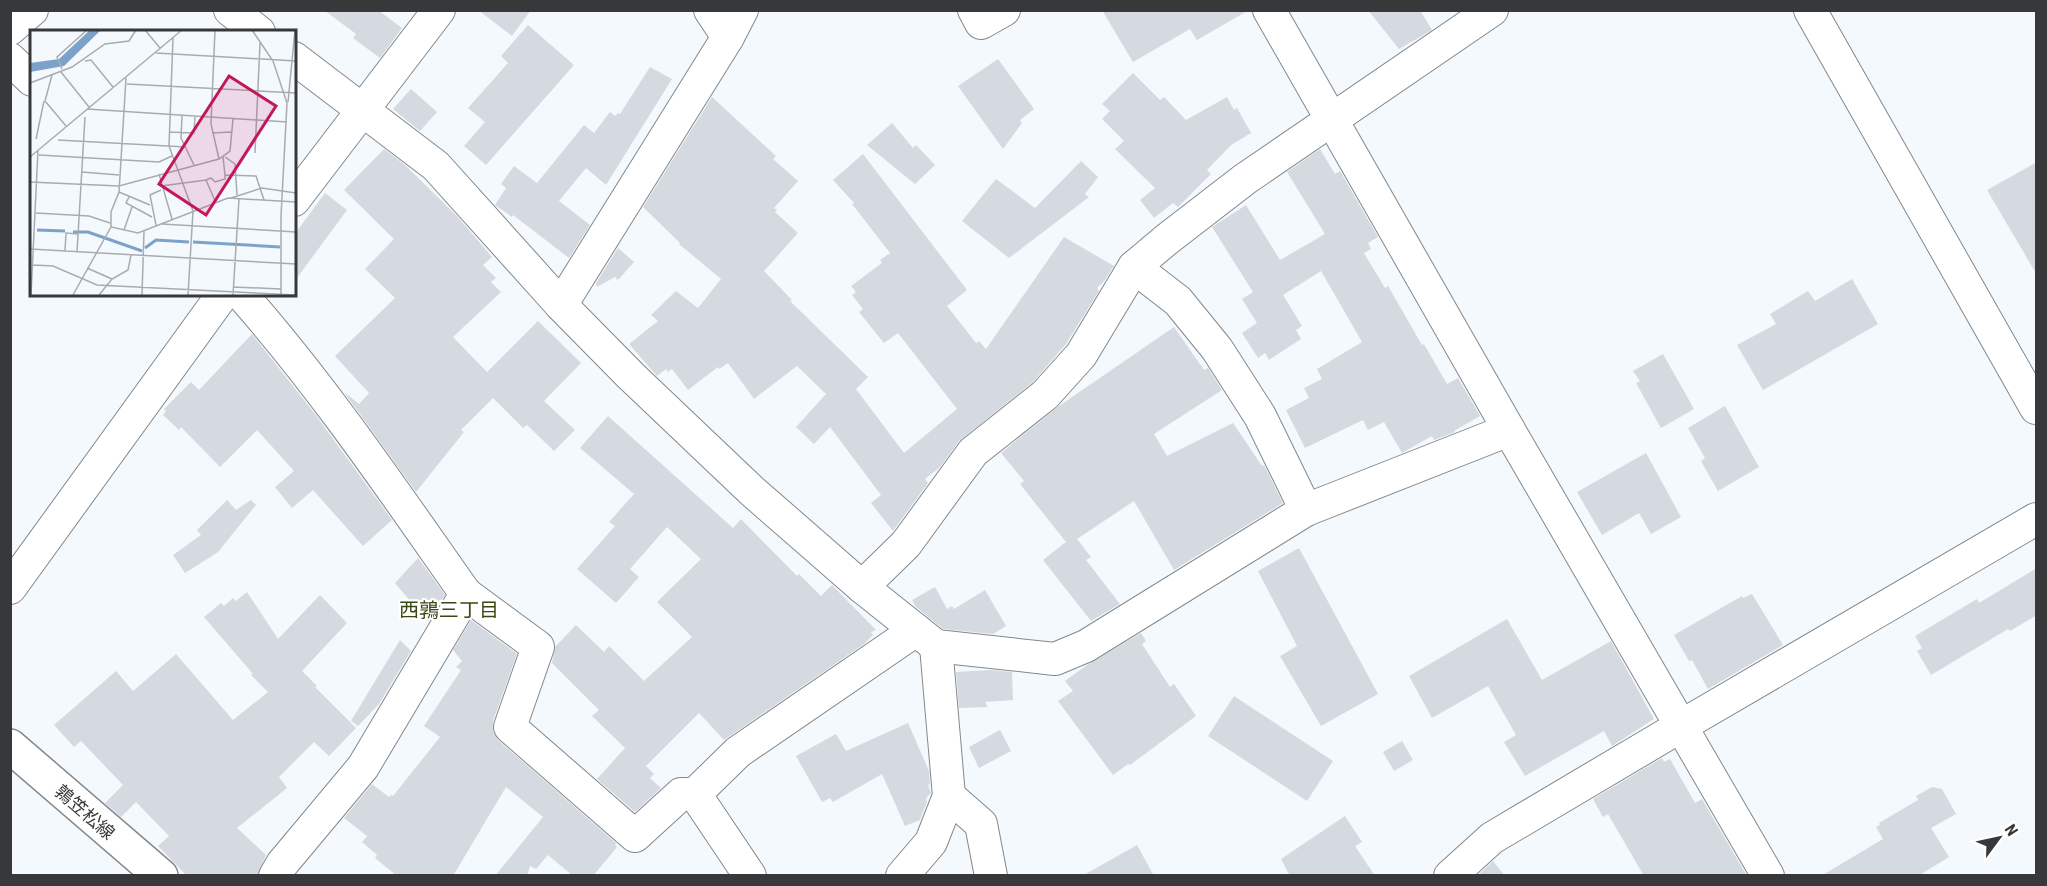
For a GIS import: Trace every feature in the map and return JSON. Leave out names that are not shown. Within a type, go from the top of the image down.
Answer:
[{"type":"main road","name":"鶉笠松線","points":[[10,746],[161,876]]},
{"type":"street","points":[[10,29],[32,10]]},
{"type":"street","points":[[230,10],[256,30]]},
{"type":"street","points":[[296,197],[439,10]]},
{"type":"street","points":[[710,10],[728,38]]},
{"type":"street","points":[[561,305],[728,38],[742,10]]},
{"type":"street","points":[[974,10],[981,23],[1004,10]]},
{"type":"street","points":[[1269,10],[1768,876]]},
{"type":"street","points":[[862,587],[906,544],[973,452],[1045,395],[1081,355],[1134,267],[1245,179],[1492,10]]},
{"type":"street","points":[[1810,10],[2037,408]]},
{"type":"street","points":[[10,58],[30,78]]},
{"type":"street","points":[[296,60],[436,166],[561,305],[631,376],[752,491],[862,587],[926,638],[1055,659],[1086,646],[1306,510],[1509,430]]},
{"type":"street","points":[[1134,267],[1178,301],[1217,350],[1260,416],[1306,510]]},
{"type":"street","points":[[10,588],[222,296]]},
{"type":"street","points":[[243,296],[277,335],[373,461],[466,594],[538,646],[510,727],[635,836],[681,794],[695,794],[738,752],[926,638]]},
{"type":"street","points":[[1450,876],[1492,838],[2037,519]]},
{"type":"street","points":[[275,876],[282,864],[363,767],[466,594]]},
{"type":"street","points":[[902,876],[931,842],[949,796],[926,638]]},
{"type":"street","points":[[695,794],[750,876]]},
{"type":"street","points":[[949,796],[981,824],[991,876]]},
{"type":"building","points":[[324,10],[378,10],[402,28],[380,58],[353,38],[356,34]]},
{"type":"building","points":[[478,10],[531,10],[512,36]]},
{"type":"building","points":[[1102,10],[1249,10],[1197,40],[1190,29],[1133,62]]},
{"type":"building","points":[[1368,10],[1420,10],[1432,30],[1399,49]]},
{"type":"building","points":[[528,25],[574,65],[486,165],[464,146],[485,122],[468,108],[508,63],[501,56]]},
{"type":"building","points":[[998,59],[1034,109],[1020,120],[1022,123],[1003,149],[958,86]]},
{"type":"building","points":[[650,67],[672,79],[606,185],[586,168],[559,201],[590,225],[569,258],[513,215],[512,217],[495,205],[506,188],[501,184],[514,166],[537,183],[584,125],[594,133],[610,112],[615,116],[620,114]]},
{"type":"building","points":[[1133,73],[1160,100],[1164,97],[1186,120],[1227,97],[1234,110],[1237,108],[1251,133],[1231,145],[1207,170],[1211,174],[1178,207],[1173,203],[1154,218],[1140,200],[1155,188],[1115,149],[1124,141],[1102,119],[1110,111],[1102,104]]},
{"type":"building","points":[[411,89],[437,112],[420,131],[393,109]]},
{"type":"building","points":[[712,97],[776,156],[773,159],[798,181],[774,208],[777,210],[775,212],[798,233],[764,271],[792,300],[790,301],[868,377],[856,389],[904,453],[957,409],[898,333],[884,343],[859,312],[863,309],[852,295],[856,292],[851,286],[882,263],[880,260],[890,253],[852,204],[854,203],[833,180],[863,154],[967,290],[947,306],[976,343],[979,341],[986,349],[1064,237],[1114,266],[1097,288],[1099,291],[1066,344],[1033,382],[959,441],[940,467],[925,479],[928,483],[893,531],[871,503],[881,495],[830,427],[814,444],[796,427],[826,394],[797,366],[754,399],[728,363],[719,369],[718,367],[688,390],[672,369],[668,372],[666,369],[657,376],[629,344],[658,321],[651,315],[676,291],[698,308],[721,279],[679,244],[643,207]]},
{"type":"building","points":[[892,123],[913,148],[916,145],[935,165],[915,184],[867,145]]},
{"type":"building","points":[[384,149],[404,164],[457,216],[492,257],[483,265],[496,278],[491,282],[501,292],[453,337],[487,372],[538,321],[581,363],[544,401],[575,430],[554,451],[527,425],[523,428],[493,398],[461,430],[464,432],[416,492],[344,392],[359,404],[369,393],[335,356],[395,298],[365,269],[394,239],[344,190]]},
{"type":"building","points":[[1320,149],[1335,174],[1340,171],[1378,237],[1368,243],[1371,249],[1364,253],[1385,288],[1388,286],[1447,384],[1458,378],[1480,416],[1455,432],[1434,440],[1432,436],[1402,453],[1384,422],[1368,430],[1363,420],[1305,448],[1286,410],[1309,398],[1304,388],[1322,379],[1317,369],[1362,342],[1321,271],[1283,295],[1302,326],[1296,330],[1301,339],[1269,360],[1265,353],[1258,358],[1242,333],[1257,323],[1242,299],[1253,292],[1212,227],[1246,205],[1280,260],[1325,234],[1287,172]]},
{"type":"building","points":[[1081,161],[1098,177],[1085,194],[1089,197],[1009,258],[962,221],[996,179],[1035,208]]},
{"type":"building","points":[[2037,162],[2037,275],[1987,190]]},
{"type":"building","points":[[325,193],[347,210],[296,279],[296,232]]},
{"type":"building","points":[[618,248],[634,262],[618,280],[615,277],[597,287],[596,283]]},
{"type":"building","points":[[1852,279],[1878,324],[1763,390],[1737,345],[1776,324],[1770,314],[1808,291],[1815,301]]},
{"type":"building","points":[[1174,327],[1204,370],[1208,368],[1222,390],[1154,434],[1167,456],[1233,423],[1262,466],[1264,465],[1283,503],[1174,570],[1134,501],[1077,539],[1091,557],[1086,560],[1120,604],[1091,621],[1043,560],[1066,542],[1020,484],[1024,481],[1001,453],[1059,406]]},
{"type":"building","points":[[252,334],[315,414],[392,520],[363,546],[313,490],[292,508],[275,487],[294,471],[257,430],[220,467],[181,427],[179,430],[163,415],[166,411],[164,409],[191,382],[199,390]]},
{"type":"building","points":[[1663,354],[1694,409],[1661,428],[1636,383],[1640,381],[1633,371]]},
{"type":"building","points":[[1725,406],[1759,467],[1718,491],[1701,461],[1705,458],[1688,428]]},
{"type":"building","points":[[608,416],[733,528],[741,519],[797,576],[799,574],[821,596],[832,585],[876,630],[871,632],[873,635],[864,644],[724,740],[699,713],[646,766],[654,774],[650,778],[661,788],[635,812],[597,779],[625,748],[592,716],[599,710],[552,663],[555,647],[576,625],[604,652],[609,646],[644,681],[692,637],[657,602],[701,559],[667,527],[630,569],[639,577],[616,603],[577,569],[615,526],[609,522],[634,494],[580,448]]},
{"type":"building","points":[[1646,453],[1681,517],[1651,534],[1639,513],[1602,535],[1577,492]]},
{"type":"building","points":[[227,500],[236,510],[251,500],[256,505],[218,552],[185,573],[173,555],[201,535],[197,530]]},
{"type":"building","points":[[1299,548],[1378,694],[1321,726],[1280,656],[1297,646],[1258,571]]},
{"type":"building","points":[[418,558],[445,595],[428,622],[395,583]]},
{"type":"building","points":[[2037,568],[2037,615],[2010,631],[2008,629],[1931,675],[1917,651],[1922,648],[1915,636],[1977,599],[1979,603]]},
{"type":"building","points":[[935,587],[947,609],[952,606],[954,609],[985,590],[1006,626],[993,634],[943,629],[916,607],[912,600]]},
{"type":"building","points":[[247,592],[278,639],[320,595],[347,623],[302,671],[356,728],[329,756],[314,742],[279,777],[287,788],[237,828],[266,855],[257,876],[187,876],[158,846],[169,836],[136,802],[121,817],[105,803],[123,785],[81,741],[74,747],[54,725],[116,671],[133,691],[176,654],[233,720],[268,692],[251,675],[253,674],[204,617],[221,603],[224,606],[233,598],[236,601]]},
{"type":"building","points":[[1752,594],[1783,645],[1708,689],[1692,660],[1689,661],[1674,635],[1742,596],[1743,598]]},
{"type":"building","points":[[1507,619],[1542,680],[1611,641],[1654,719],[1612,746],[1604,731],[1525,776],[1504,742],[1516,735],[1488,686],[1432,718],[1409,676]]},
{"type":"building","points":[[471,620],[517,654],[493,721],[493,731],[498,740],[616,843],[617,847],[593,876],[573,876],[548,855],[536,869],[530,866],[527,876],[495,876],[543,817],[506,787],[453,876],[397,876],[375,858],[377,855],[362,842],[367,836],[344,818],[372,784],[389,797],[393,796],[440,737],[424,726],[461,670],[456,667],[462,661],[453,650]]},
{"type":"building","points":[[1141,633],[1146,641],[1142,644],[1170,687],[1174,684],[1196,716],[1113,775],[1058,701],[1073,691],[1065,681]]},
{"type":"building","points":[[400,640],[411,651],[379,704],[358,726],[351,721]]},
{"type":"building","points":[[991,670],[1012,672],[1013,700],[985,702],[988,707],[959,708],[956,672]]},
{"type":"building","points":[[1234,696],[1333,761],[1307,801],[1208,736]]},
{"type":"building","points":[[908,723],[929,771],[930,784],[928,785],[931,793],[926,798],[927,802],[920,820],[905,826],[882,774],[833,802],[830,798],[822,802],[796,756],[836,734],[846,751]]},
{"type":"building","points":[[1000,730],[1011,751],[979,768],[969,747]]},
{"type":"building","points":[[1402,741],[1413,760],[1394,771],[1383,752]]},
{"type":"building","points":[[1662,758],[1664,762],[1670,759],[1695,803],[1702,799],[1747,876],[1644,876],[1608,814],[1603,817],[1593,799]]},
{"type":"building","points":[[1932,787],[1942,789],[1956,814],[1931,828],[1949,857],[1918,876],[1821,876],[1883,839],[1876,827],[1880,825],[1879,823],[1918,800],[1916,796]]},
{"type":"building","points":[[1345,816],[1362,842],[1355,846],[1375,876],[1290,876],[1281,859]]},
{"type":"building","points":[[1137,845],[1154,876],[1082,876]]},
{"type":"building","points":[[1493,861],[1505,876],[1477,876]]},
{"type":"district","name":"西鶉三丁目","points":[[449,610]]}]
